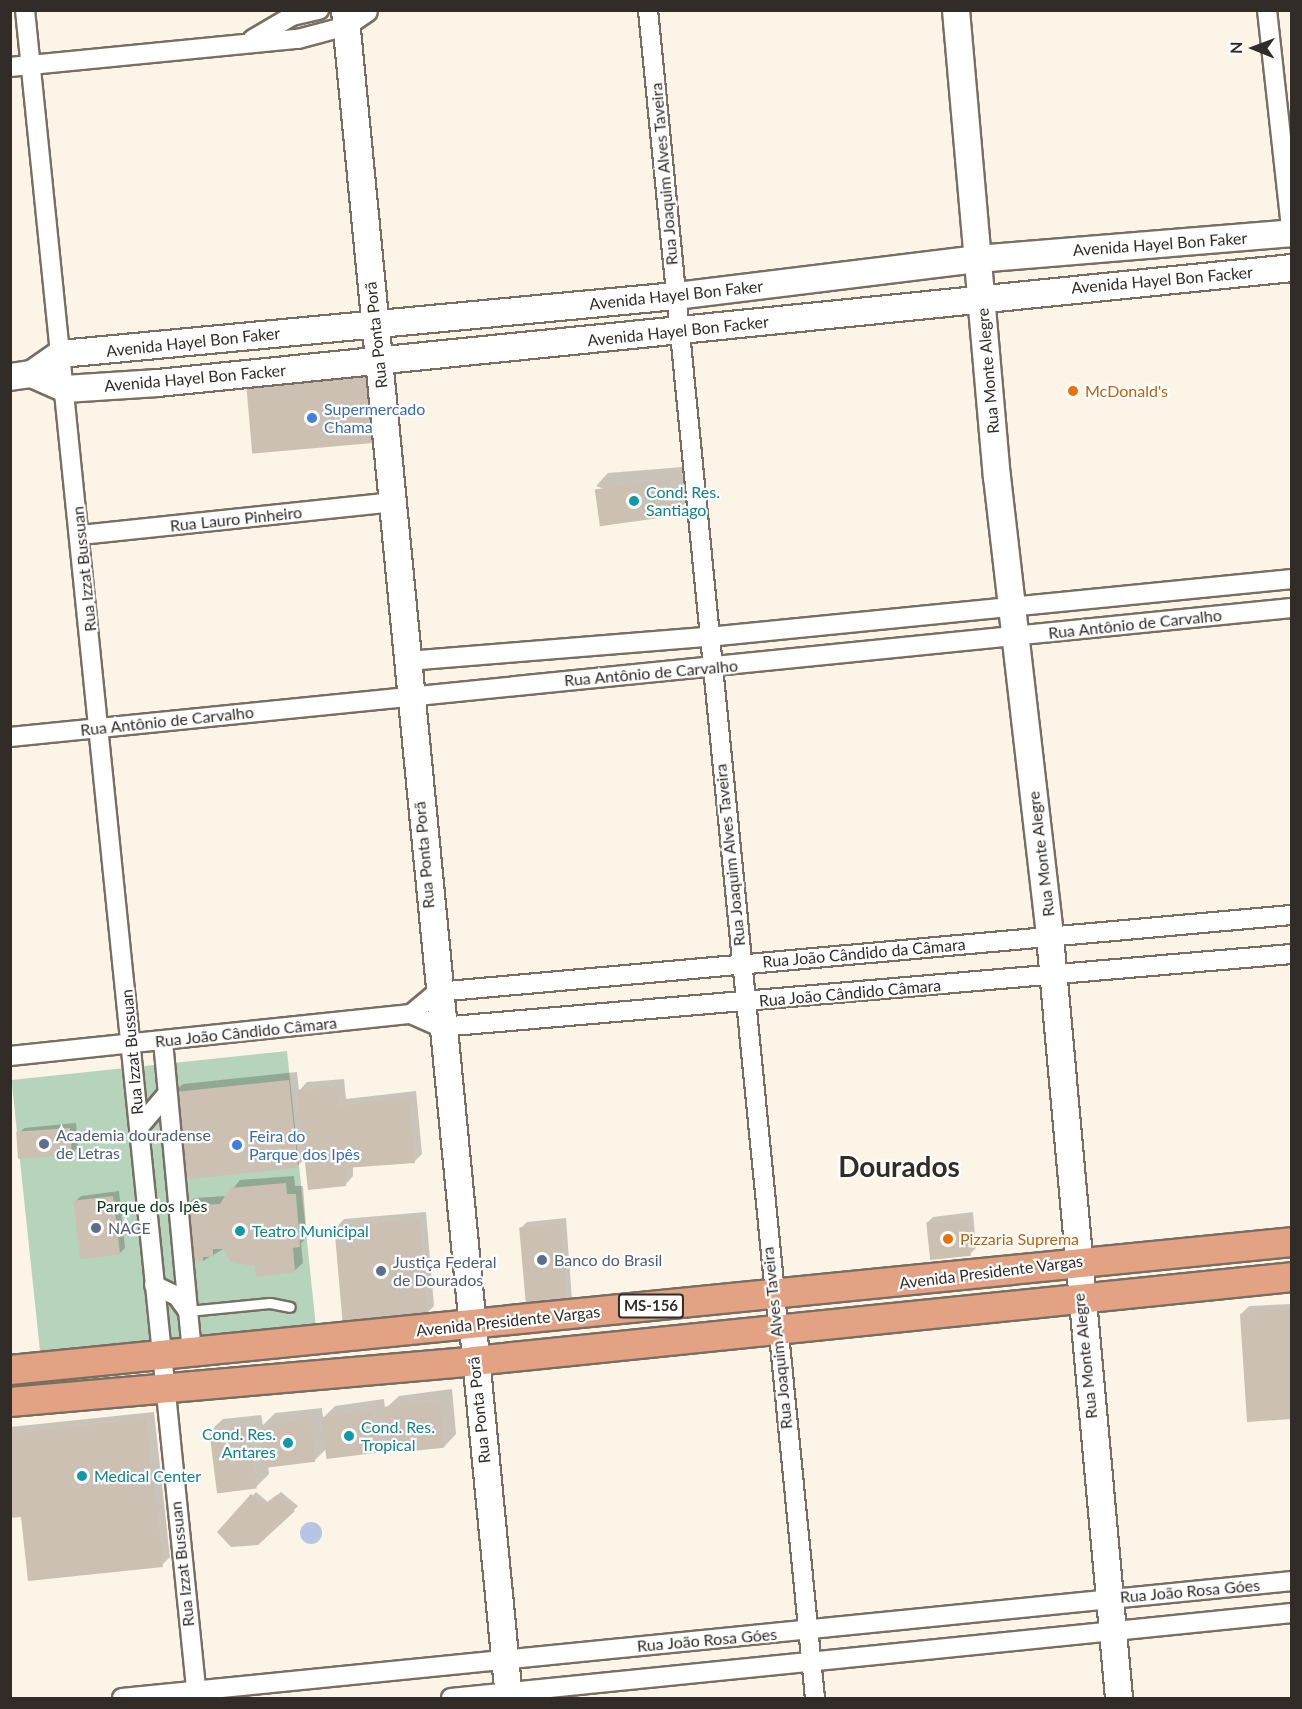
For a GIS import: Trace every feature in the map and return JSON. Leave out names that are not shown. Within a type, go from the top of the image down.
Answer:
[{"type":"main road","name":"Avenida Presidente Vargas","points":[[10,1370],[470,1325],[1076,1261],[1292,1242]]},
{"type":"main road","name":"Avenida Presidente Vargas","points":[[10,1402],[474,1361],[776,1331],[1079,1296],[1292,1276]]},
{"type":"street","name":"Rua Izzat Bussuan","points":[[25,10],[100,728],[160,1355],[196,1695]]},
{"type":"street","points":[[252,39],[292,16],[320,10]]},
{"type":"street","name":"Rua Joaquim Alves Taveira","points":[[648,10],[772,1294],[815,1698]]},
{"type":"street","name":"Rua Monte Alegre","points":[[956,10],[1015,636],[1054,975],[1079,1296],[1119,1698]]},
{"type":"street","points":[[1267,10],[1291,234]]},
{"type":"street","points":[[10,67],[252,39],[298,39],[361,14]]},
{"type":"street","name":"Rua Ponta Porã","points":[[361,14],[378,360],[440,1027],[509,1695]]},
{"type":"street","name":"Avenida Hayel Bon Faker","points":[[61,354],[676,296],[978,259],[1291,234]]},
{"type":"street","name":"Avenida Hayel Bon Facker","points":[[64,389],[680,331],[982,297],[1292,268]]},
{"type":"street","points":[[21,376],[61,354]]},
{"type":"street","points":[[21,376],[64,389]]},
{"type":"street","name":"Rua Lauro Pinheiro","points":[[80,535],[392,502]]},
{"type":"street","name":"Rua Antônio de Carvalho","points":[[406,661],[708,637],[1292,579]]},
{"type":"street","name":"Rua Antônio de Carvalho","points":[[10,737],[1292,608]]},
{"type":"street","name":"Rua João Cândido da Câmara","points":[[437,992],[1292,915]]},
{"type":"street","name":"Rua João Cândido Câmara","points":[[10,1056],[411,1014],[440,1027],[1292,954]]},
{"type":"street","points":[[411,1014],[437,992]]},
{"type":"street","name":"Rua Izzat Bussuan","points":[[163,1041],[192,1352]]},
{"type":"street","name":"Rua Izzat Bussuan","points":[[139,1127],[167,1094]]},
{"type":"street","points":[[154,1285],[177,1296],[188,1311]]},
{"type":"street","name":"Rua João Rosa Góes","points":[[122,1698],[196,1695],[504,1658],[808,1631],[1292,1581]]},
{"type":"street","name":"Rua João Rosa Góes","points":[[451,1698],[509,1695],[1292,1614]]},
{"type":"lane","points":[[188,1311],[270,1303],[290,1307]]},
{"type":"green space","name":"Parque dos Ipês","points":[[287,1051],[316,1328],[41,1357],[12,1080]]},
{"type":"water","points":[[311,1522],[319,1525],[322,1533],[319,1541],[311,1544],[303,1541],[300,1533],[303,1525]]},
{"type":"building","name":"Supermercado Chama","points":[[370,377],[376,443],[252,454],[246,388]]},
{"type":"building","name":"Cond. Res. Santiago","points":[[670,479],[675,516],[600,526],[595,490]]},
{"type":"building","name":"Feira do Parque dos Ipês","points":[[289,1080],[298,1168],[182,1180],[173,1092]]},
{"type":"building","points":[[336,1087],[338,1106],[409,1099],[415,1163],[345,1168],[346,1186],[308,1190],[297,1090]]},
{"type":"building","name":"Academia douradense de Letras","points":[[70,1128],[72,1155],[18,1159],[16,1132]]},
{"type":"building","name":"Teatro Municipal","points":[[286,1183],[287,1194],[296,1194],[300,1247],[293,1248],[295,1272],[256,1277],[255,1266],[230,1262],[224,1249],[213,1249],[213,1257],[203,1257],[203,1262],[187,1258],[184,1206],[220,1204],[230,1188]]},
{"type":"building","name":"NACE","points":[[113,1196],[120,1255],[80,1259],[73,1201]]},
{"type":"building","name":"Pizzaria Suprema","points":[[967,1218],[971,1256],[930,1260],[926,1222]]},
{"type":"building","name":"Justiça Federal de Dourados","points":[[419,1220],[427,1315],[343,1322],[334,1227]]},
{"type":"building","name":"Banco do Brasil","points":[[560,1224],[567,1309],[527,1312],[519,1228]]},
{"type":"building","points":[[1292,1309],[1292,1419],[1247,1422],[1240,1314]]},
{"type":"building","points":[[439,1401],[444,1448],[389,1453],[384,1407]]},
{"type":"building","name":"Cond. Res. Tropical","points":[[372,1411],[377,1453],[326,1459],[321,1417]]},
{"type":"building","name":"Medical Center","points":[[146,1419],[163,1567],[28,1581],[21,1517],[10,1518],[10,1434]]},
{"type":"building","name":"Cond. Res. Antares","points":[[310,1420],[315,1462],[266,1468],[261,1426]]},
{"type":"building","points":[[249,1426],[257,1489],[217,1493],[209,1431]]},
{"type":"building","points":[[251,1494],[263,1505],[277,1495],[295,1511],[258,1545],[231,1547],[217,1532]]},
{"type":"place","name":"McDonald's","points":[[1073,391]]},
{"type":"place","name":"Supermercado Chama","points":[[312,418]]},
{"type":"place","name":"Cond. Res. Santiago","points":[[634,501]]},
{"type":"place","name":"Academia douradense de Letras","points":[[44,1144]]},
{"type":"place","name":"Feira do Parque dos Ipês","points":[[237,1145]]},
{"type":"place","name":"NACE","points":[[96,1228]]},
{"type":"place","name":"Teatro Municipal","points":[[240,1231]]},
{"type":"place","name":"Pizzaria Suprema","points":[[948,1239]]},
{"type":"place","name":"Banco do Brasil","points":[[542,1260]]},
{"type":"place","name":"Justiça Federal de Dourados","points":[[381,1271]]},
{"type":"place","name":"Cond. Res. Tropical","points":[[349,1436]]},
{"type":"place","name":"Cond. Res. Antares","points":[[288,1443]]},
{"type":"place","name":"Medical Center","points":[[82,1476]]},
{"type":"district","name":"Dourados","points":[[899,1166]]}]
